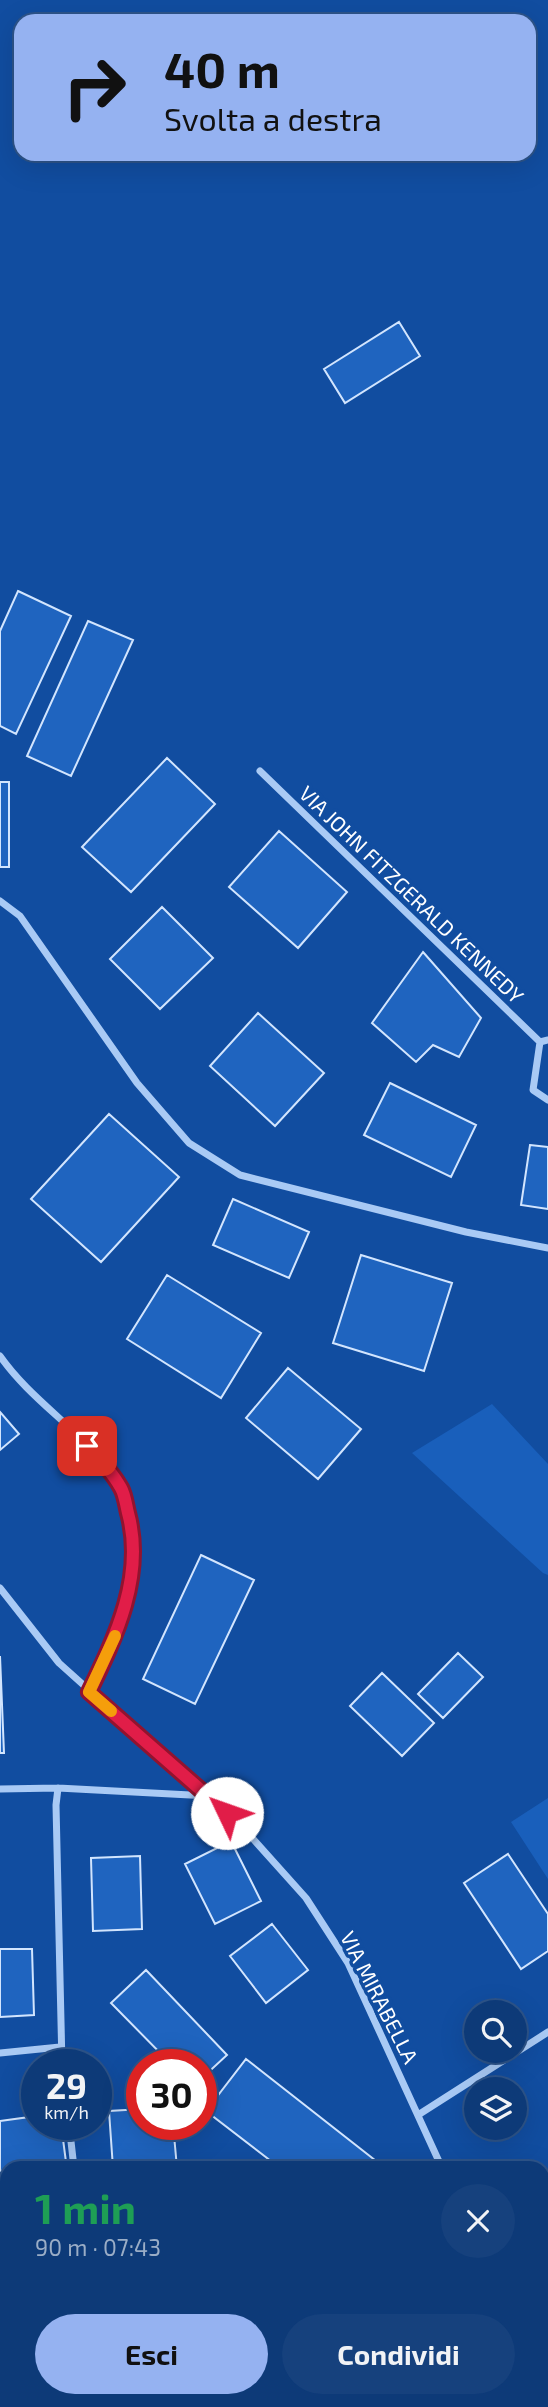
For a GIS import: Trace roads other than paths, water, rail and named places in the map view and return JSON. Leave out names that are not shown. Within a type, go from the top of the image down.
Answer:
[{"type":"street","name":"VIA JOHN FITZGERALD KENNEDY","points":[[260,771],[544,1041],[533,1090],[548,1100]]},
{"type":"street","points":[[0,901],[20,916],[137,1083],[189,1143],[240,1175],[466,1232],[548,1248]]},
{"type":"street","points":[[0,1356],[32,1393],[101,1460],[122,1490],[133,1530],[133,1561],[127,1601],[112,1646],[89,1692]]},
{"type":"street","name":"VIA MIRABELLA","points":[[0,1588],[58,1663],[246,1831],[313,1909],[348,1963],[439,2161]]},
{"type":"street","points":[[0,2053],[60,2047],[56,1805],[58,1788]]},
{"type":"street","points":[[0,1789],[58,1788],[208,1796]]},
{"type":"street","points":[[418,2115],[548,2032]]},
{"type":"street","points":[[71,2140],[73,2161]]}]
